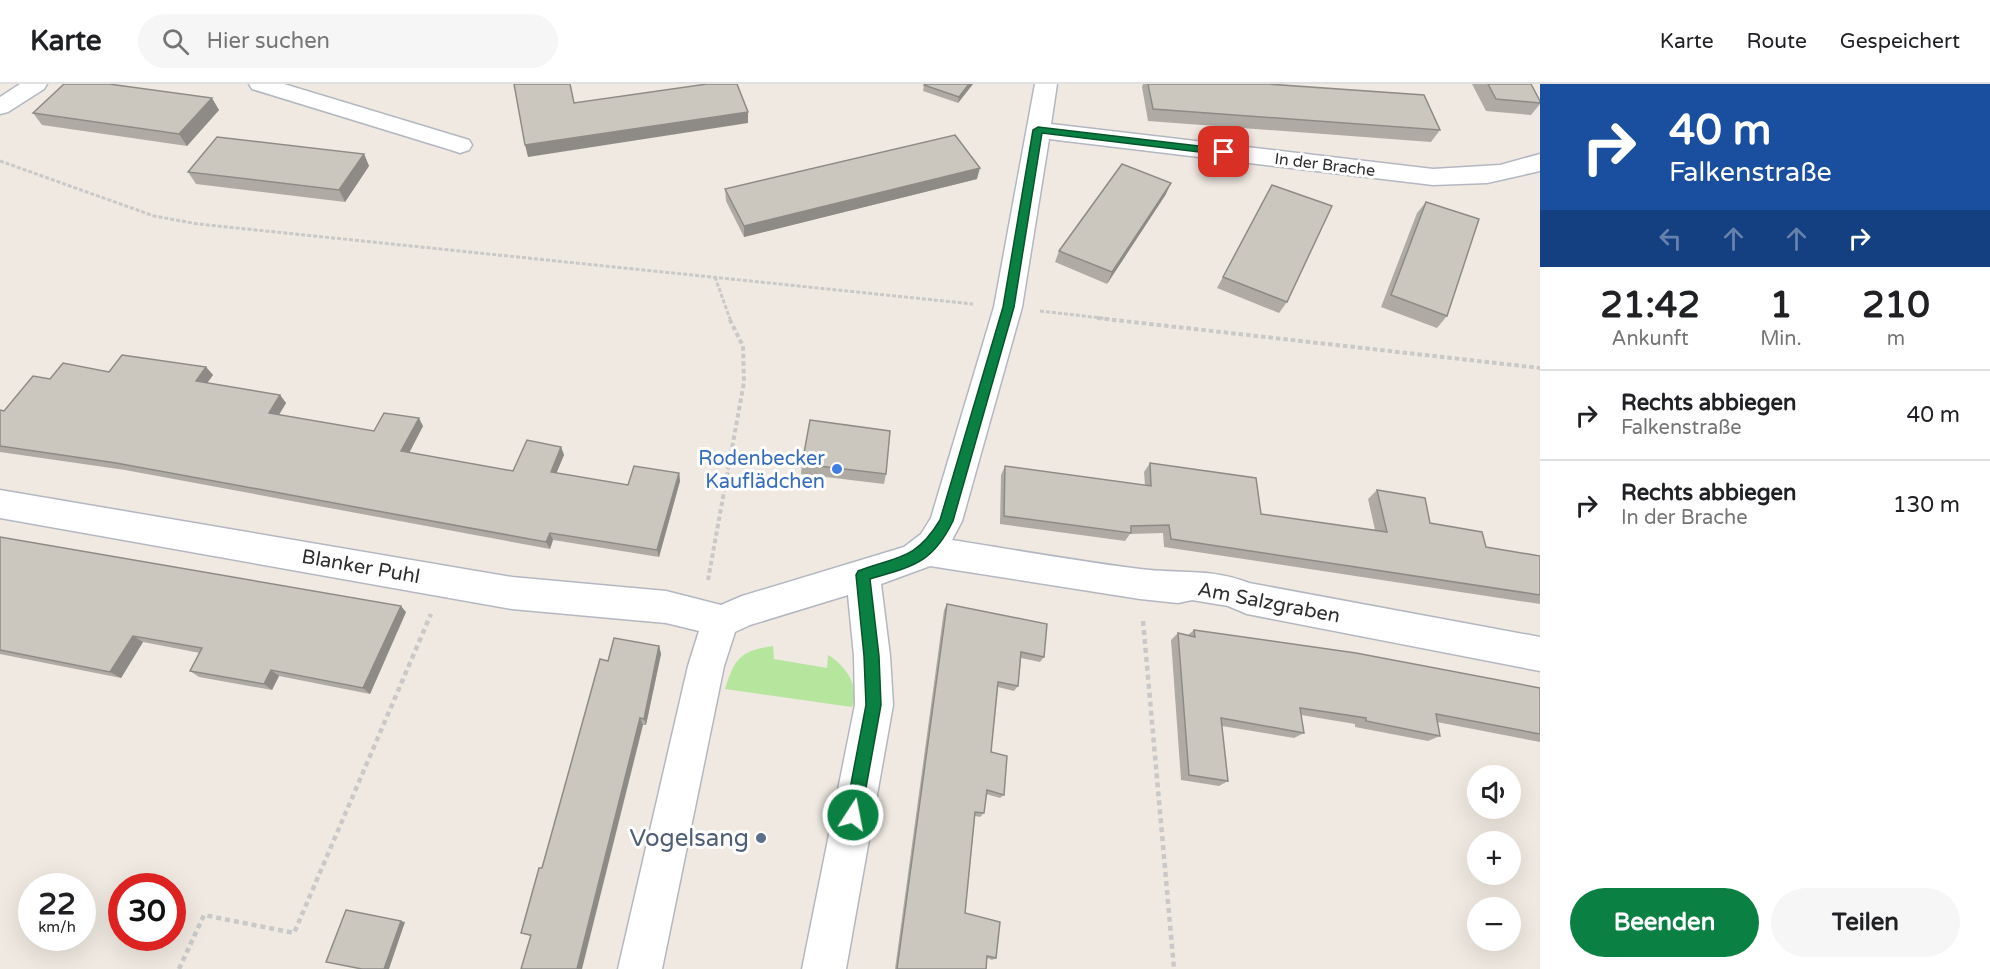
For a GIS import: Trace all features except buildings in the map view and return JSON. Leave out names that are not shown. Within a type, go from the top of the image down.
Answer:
[{"type":"street","points":[[0,107],[36,84]]},
{"type":"street","points":[[260,84],[460,145]]},
{"type":"street","points":[[640,969],[706,666],[713,640],[723,621],[742,612],[914,560],[926,551],[941,532],[1008,307],[1046,84]]},
{"type":"street","name":"In der Brache","points":[[1038,130],[1432,177],[1478,177],[1523,169],[1540,162]]},
{"type":"street","name":"Blanker Puhl","points":[[0,504],[512,593],[666,607],[723,621]]},
{"type":"street","name":"Am Salzgraben","points":[[926,551],[1140,584],[1178,588],[1192,585],[1230,591],[1247,598],[1540,654]]},
{"type":"street","points":[[824,969],[874,705],[872,656],[863,575]]},
{"type":"path","points":[[0,161],[154,216],[198,224],[1008,307],[1540,368]]},
{"type":"path","points":[[715,277],[725,309],[743,346],[744,382],[708,573],[707,593],[723,621]]},
{"type":"path","points":[[179,969],[204,915],[294,933],[445,580]]},
{"type":"path","points":[[1140,584],[1174,969]]},
{"type":"green space","points":[[773,646],[774,659],[827,668],[828,655],[834,659],[850,677],[853,684],[852,707],[725,689],[732,670],[740,658],[753,650]]},
{"type":"place","name":"Rodenbecker Kauflädchen","points":[[837,469]]},
{"type":"place","name":"Vogelsang","points":[[761,838]]},
{"type":"route","points":[[853,815],[874,705],[872,656],[863,575],[914,560],[933,544],[946,521],[1008,307],[1038,130],[1224,152]]}]
